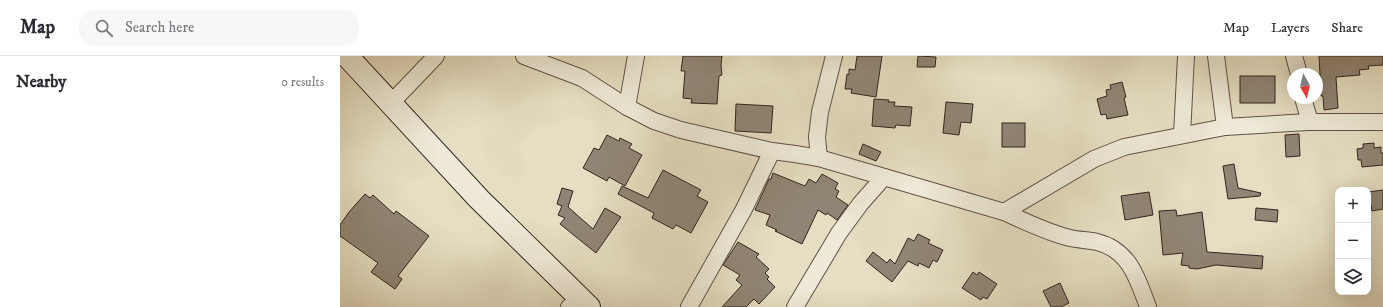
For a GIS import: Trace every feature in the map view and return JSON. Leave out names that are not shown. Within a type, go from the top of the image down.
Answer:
[{"type":"street","points":[[347,56],[479,200],[581,305]]},
{"type":"street","points":[[391,103],[436,56]]},
{"type":"street","points":[[526,56],[582,78],[654,121],[681,130],[772,151],[819,158],[1004,212],[1028,223],[1069,238],[1098,242],[1112,248],[1124,258],[1136,273],[1148,307]]},
{"type":"street","points":[[627,106],[636,56]]},
{"type":"street","points":[[819,158],[817,137],[820,112],[834,56]]},
{"type":"street","points":[[1182,135],[1186,56]]},
{"type":"street","points":[[1216,56],[1225,127]]},
{"type":"street","points":[[1294,56],[1297,68]]},
{"type":"street","points":[[1305,104],[1310,122]]},
{"type":"street","points":[[1004,212],[1094,159],[1124,147],[1225,127],[1310,122],[1383,122]]},
{"type":"street","points":[[689,307],[744,208],[772,151]]},
{"type":"street","points":[[795,307],[839,234],[861,203],[884,177]]},
{"type":"building","points":[[683,56],[722,56],[722,75],[719,76],[717,104],[691,103],[692,99],[683,98],[685,71],[681,71]]},
{"type":"building","points":[[857,56],[882,56],[876,97],[851,93],[852,89],[845,89],[847,74],[849,75],[849,69],[855,70]]},
{"type":"building","points":[[918,56],[936,57],[935,67],[917,67]]},
{"type":"building","points":[[1319,56],[1383,56],[1383,65],[1368,66],[1369,69],[1359,70],[1360,75],[1336,77],[1338,108],[1324,110],[1323,68],[1320,68]]},
{"type":"building","points":[[1240,76],[1275,76],[1275,103],[1240,103]]},
{"type":"building","points":[[1122,82],[1126,97],[1124,98],[1128,115],[1107,119],[1106,114],[1101,115],[1097,99],[1107,96],[1106,90],[1111,89],[1110,85]]},
{"type":"building","points":[[874,99],[895,102],[894,106],[912,107],[910,126],[896,125],[895,128],[872,126]]},
{"type":"building","points":[[946,102],[973,104],[971,123],[961,122],[959,135],[943,133]]},
{"type":"building","points":[[736,104],[773,106],[771,133],[735,131]]},
{"type":"building","points":[[1002,123],[1025,123],[1025,147],[1002,147]]},
{"type":"building","points":[[1299,134],[1300,156],[1286,157],[1285,135]]},
{"type":"building","points":[[607,135],[619,141],[620,138],[632,144],[629,148],[642,155],[625,186],[609,177],[607,181],[583,168],[594,148],[599,150]]},
{"type":"building","points":[[1374,143],[1374,148],[1381,147],[1381,153],[1383,153],[1383,165],[1362,167],[1361,160],[1358,160],[1357,149],[1363,148],[1363,144]]},
{"type":"building","points":[[863,144],[881,152],[876,161],[859,154]]},
{"type":"building","points":[[1234,164],[1238,188],[1261,193],[1260,196],[1228,199],[1223,166]]},
{"type":"building","points":[[663,170],[701,190],[697,196],[708,202],[691,233],[676,225],[673,229],[652,218],[654,213],[618,194],[622,186],[648,198]]},
{"type":"building","points":[[773,173],[805,186],[809,179],[816,183],[822,174],[838,183],[835,189],[839,191],[836,197],[848,205],[837,220],[827,213],[826,215],[818,210],[802,244],[766,225],[770,215],[755,210]]},
{"type":"building","points":[[562,188],[573,191],[568,207],[593,229],[605,208],[621,217],[596,253],[560,224],[565,218],[558,215],[562,206],[557,204]]},
{"type":"building","points":[[1383,190],[1383,209],[1372,211],[1371,192]]},
{"type":"building","points":[[1149,192],[1153,215],[1125,220],[1121,196]]},
{"type":"building","points":[[365,194],[370,198],[373,195],[394,214],[396,211],[429,236],[398,276],[402,279],[395,289],[371,272],[378,263],[340,236],[340,225]]},
{"type":"building","points":[[1256,208],[1278,210],[1277,222],[1255,220]]},
{"type":"building","points":[[1176,210],[1177,216],[1202,212],[1207,252],[1263,256],[1262,269],[1216,265],[1197,269],[1189,268],[1189,266],[1181,265],[1183,253],[1163,255],[1159,211]]},
{"type":"building","points":[[918,234],[930,240],[928,243],[943,250],[937,262],[933,260],[929,268],[919,263],[918,266],[908,261],[892,282],[866,261],[873,252],[887,263],[890,259],[895,264],[908,238],[914,241]]},
{"type":"building","points":[[738,242],[759,254],[756,257],[769,269],[765,273],[769,277],[767,279],[775,287],[759,304],[754,299],[746,307],[722,307],[742,285],[736,280],[740,275],[723,265]]},
{"type":"building","points":[[973,272],[977,275],[979,272],[997,284],[987,299],[983,297],[981,300],[962,288]]},
{"type":"building","points":[[1060,283],[1069,303],[1061,307],[1051,307],[1043,291]]}]
